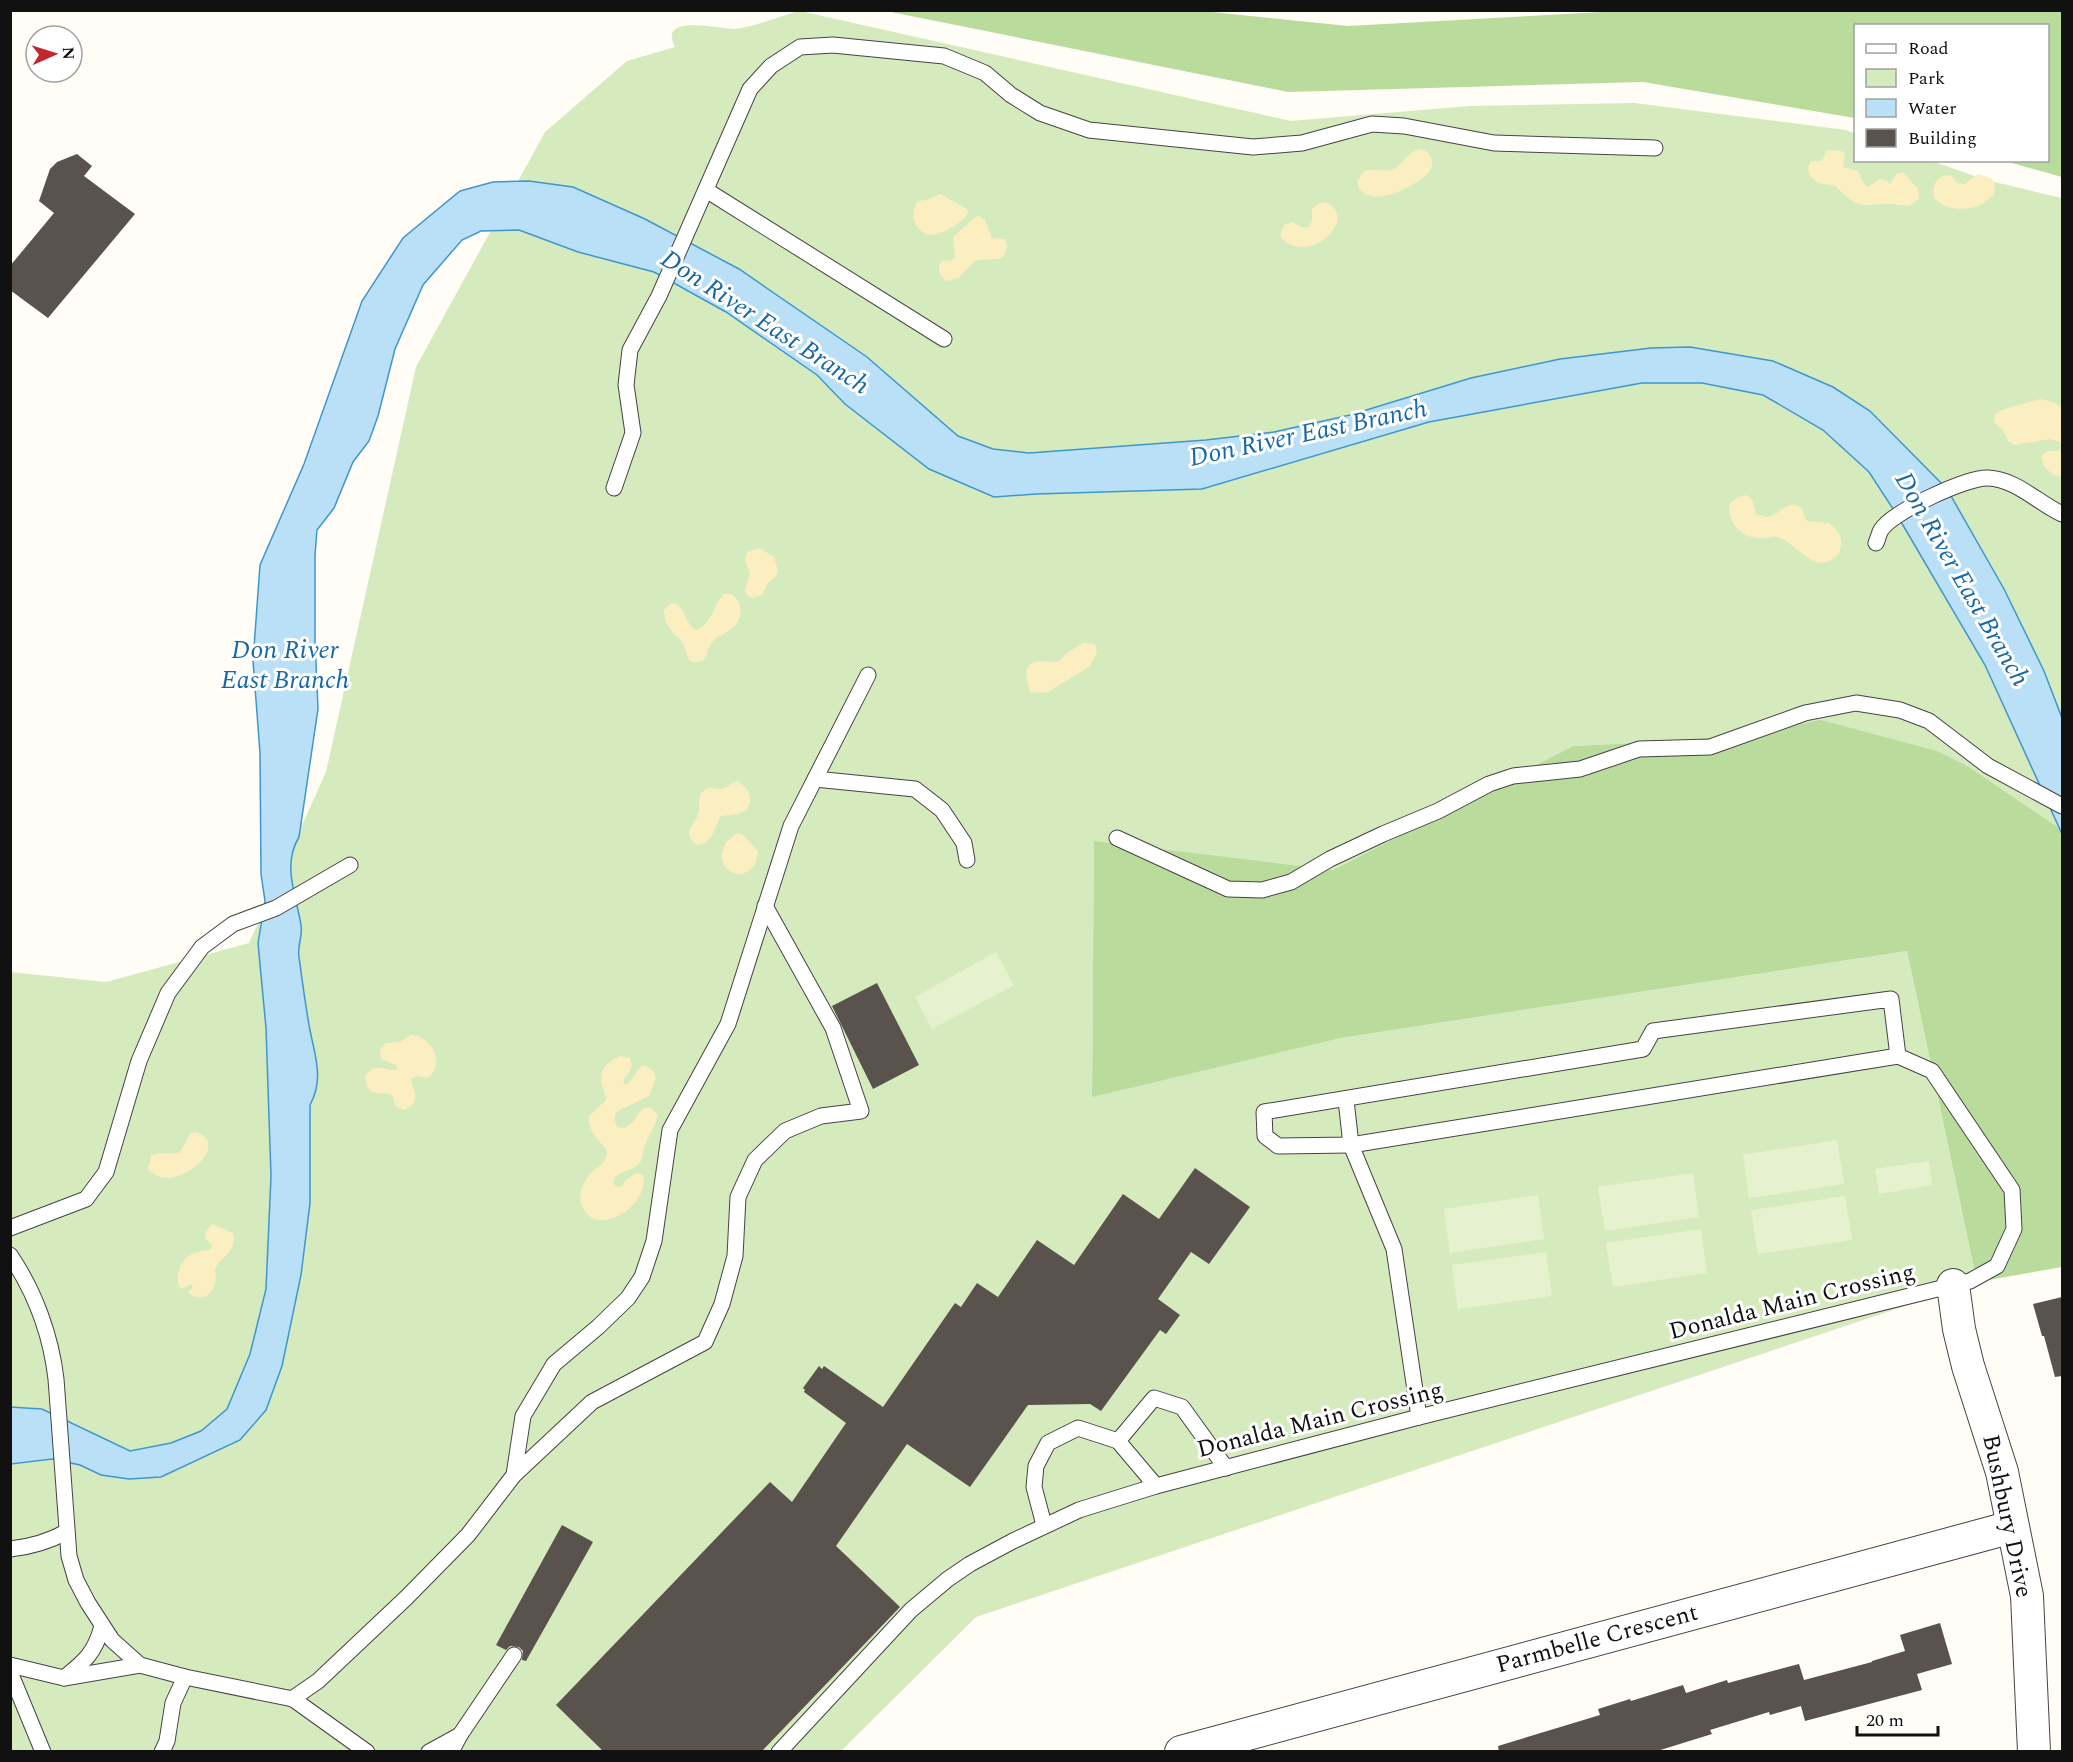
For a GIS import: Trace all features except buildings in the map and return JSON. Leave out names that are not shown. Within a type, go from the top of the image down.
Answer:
[{"type":"street","name":"Bushbury Drive","points":[[1953,1285],[1959,1329],[1968,1366],[2002,1472],[2027,1596],[2034,1752]]},
{"type":"street","name":"Parmbelle Crescent","points":[[1181,1752],[2012,1527]]},
{"type":"lane","points":[[614,488],[633,433],[626,385],[630,350],[659,296],[750,89],[771,66],[800,47],[833,45],[944,56],[985,73],[1011,95],[1040,113],[1089,130],[1253,147],[1302,143],[1372,124],[1404,126],[1494,143],[1655,147]]},
{"type":"lane","points":[[706,190],[944,339]]},
{"type":"lane","points":[[1876,543],[1881,529],[1897,515],[1947,489],[1971,480],[1988,478],[2010,483],[2062,514]]},
{"type":"lane","points":[[514,1475],[523,1416],[554,1364],[628,1298],[642,1277],[654,1241],[670,1130],[728,1024],[791,826],[868,675]]},
{"type":"lane","points":[[1117,838],[1228,889],[1262,890],[1291,882],[1341,854],[1438,811],[1497,781],[1513,776],[1580,769],[1639,749],[1710,747],[1805,713],[1856,703],[1900,710],[1929,721],[1988,766],[2062,806]]},
{"type":"lane","points":[[815,779],[915,789],[942,810],[964,843],[967,860]]},
{"type":"lane","points":[[10,1228],[86,1199],[106,1172],[139,1061],[168,993],[202,947],[233,924],[276,908],[344,868]]},
{"type":"lane","points":[[292,1699],[326,1673],[406,1598],[468,1535],[514,1475],[592,1402],[705,1342],[722,1304],[735,1256],[738,1197],[755,1160],[786,1131],[821,1116],[861,1111],[833,1028],[765,906]]},
{"type":"lane","points":[[1891,999],[1898,1056],[1351,1145],[1278,1146],[1265,1136],[1264,1112],[1642,1049],[1653,1031],[1891,999]]},
{"type":"lane","name":"Donalda Main Crossing","points":[[779,1752],[911,1610],[933,1591],[970,1564],[1044,1525],[1079,1510],[1156,1486],[1419,1418],[1970,1281],[1997,1266],[2014,1229],[2012,1190],[1932,1071],[1898,1056]]},
{"type":"lane","points":[[1346,1100],[1351,1145],[1394,1249],[1419,1418]]},
{"type":"lane","points":[[10,1255],[44,1325],[52,1353],[56,1379],[66,1533],[71,1567],[102,1626],[112,1640],[140,1665]]},
{"type":"lane","points":[[1118,1441],[1154,1398],[1182,1407],[1226,1468]]},
{"type":"lane","points":[[1044,1525],[1034,1487],[1036,1466],[1048,1443],[1078,1428],[1118,1441],[1156,1486]]},
{"type":"lane","points":[[10,1549],[26,1548],[66,1533]]},
{"type":"lane","points":[[64,1678],[87,1660],[98,1642],[102,1626]]},
{"type":"lane","points":[[451,1752],[514,1655]]},
{"type":"lane","points":[[10,1665],[64,1678],[140,1665],[185,1677],[292,1699],[367,1752]]},
{"type":"lane","points":[[10,1672],[43,1752]]},
{"type":"lane","points":[[162,1752],[167,1741],[173,1703],[185,1677]]},
{"type":"lane","points":[[429,1752],[460,1735]]},
{"type":"green space","points":[[1639,10],[2062,11],[2062,177],[2009,162],[2049,162],[2049,24],[1854,24],[1854,118],[1643,82],[1288,92],[886,11],[1203,11],[1348,26]]},
{"type":"green space","points":[[800,11],[1291,121],[1470,106],[1634,103],[1846,130],[1854,134],[1854,162],[1935,162],[1986,180],[2062,198],[2062,830],[1969,767],[1755,733],[1674,741],[1573,746],[1333,870],[1094,842],[1092,1096],[1341,1038],[1907,951],[1977,1282],[976,1617],[841,1751],[11,1751],[10,972],[106,982],[249,943],[326,772],[416,367],[545,132],[627,61],[675,47],[672,36],[675,30],[683,26],[694,25],[736,29]]},
{"type":"green space","points":[[1821,720],[1937,751],[1969,767],[2062,830],[2062,1267],[1977,1282],[1907,951],[1341,1038],[1092,1097],[1094,841],[1333,870],[1573,746],[1674,741],[1755,733]]},
{"type":"green space","points":[[996,952],[1014,985],[932,1029],[915,997]]},
{"type":"green space","points":[[1837,1140],[1844,1184],[1749,1198],[1743,1155]]},
{"type":"green space","points":[[1929,1161],[1932,1185],[1879,1194],[1875,1169]]},
{"type":"green space","points":[[1693,1173],[1699,1217],[1605,1231],[1598,1187]]},
{"type":"green space","points":[[1538,1195],[1544,1239],[1450,1253],[1444,1209]]},
{"type":"green space","points":[[1845,1196],[1852,1240],[1758,1254],[1751,1210]]},
{"type":"green space","points":[[1701,1229],[1707,1273],[1613,1287],[1606,1243]]},
{"type":"green space","points":[[1546,1252],[1552,1296],[1458,1309],[1452,1265]]},
{"type":"sand","points":[[1421,149],[1427,153],[1432,162],[1431,169],[1422,178],[1390,195],[1369,196],[1361,191],[1357,181],[1364,171],[1394,169],[1412,152]]},
{"type":"sand","points":[[1827,150],[1843,152],[1845,157],[1843,167],[1858,171],[1868,187],[1879,179],[1886,180],[1890,184],[1896,174],[1903,172],[1918,189],[1919,199],[1909,206],[1864,205],[1849,199],[1835,186],[1818,183],[1809,175],[1808,167],[1811,161],[1822,161]]},
{"type":"sand","points":[[1978,174],[1991,178],[1995,183],[1994,194],[1981,204],[1956,209],[1934,198],[1934,185],[1943,176],[1951,175],[1957,183],[1965,184]]},
{"type":"sand","points":[[940,194],[967,209],[968,213],[957,224],[931,235],[917,227],[914,217],[915,206],[918,201]]},
{"type":"sand","points":[[1324,202],[1335,209],[1338,218],[1334,228],[1326,237],[1315,244],[1303,247],[1291,245],[1280,236],[1284,225],[1292,222],[1302,227],[1309,227],[1312,221],[1312,209]]},
{"type":"sand","points":[[978,215],[985,220],[992,238],[1005,239],[1007,246],[1004,256],[998,259],[978,260],[958,278],[946,281],[940,274],[939,266],[942,261],[952,260],[955,257],[953,237]]},
{"type":"sand","points":[[2040,399],[2053,402],[2062,408],[2062,448],[2060,442],[2050,439],[2014,445],[2008,441],[2003,430],[1994,422],[1995,414],[2004,409]]},
{"type":"sand","points":[[2062,448],[2062,477],[2047,470],[2042,455],[2049,451],[2059,451]]},
{"type":"sand","points":[[1746,495],[1752,499],[1756,514],[1770,516],[1792,504],[1801,508],[1807,521],[1829,523],[1840,536],[1839,553],[1826,562],[1819,562],[1811,560],[1777,537],[1748,536],[1738,530],[1731,519],[1729,504]]},
{"type":"sand","points":[[759,548],[774,557],[778,571],[762,595],[753,598],[748,596],[745,590],[750,573],[745,558],[748,552]]},
{"type":"sand","points":[[724,594],[731,594],[738,602],[741,611],[738,621],[731,629],[715,639],[704,660],[690,661],[682,642],[667,624],[664,610],[670,604],[675,603],[696,630],[706,623]]},
{"type":"sand","points":[[1083,643],[1095,644],[1097,653],[1089,667],[1046,693],[1030,692],[1026,674],[1030,665],[1040,661],[1058,662]]},
{"type":"sand","points":[[737,781],[749,793],[748,809],[738,814],[721,816],[710,839],[697,845],[689,835],[689,831],[698,816],[701,793],[708,788],[722,789]]},
{"type":"sand","points":[[736,833],[742,834],[758,851],[753,867],[742,874],[729,871],[721,856],[726,842]]},
{"type":"sand","points":[[411,1035],[425,1040],[430,1045],[434,1051],[436,1065],[428,1078],[416,1076],[411,1079],[415,1101],[403,1110],[396,1106],[392,1095],[371,1091],[366,1084],[365,1076],[376,1068],[397,1070],[396,1065],[381,1059],[380,1049],[386,1043],[400,1042]]},
{"type":"sand","points":[[620,1056],[630,1058],[632,1065],[623,1080],[625,1085],[641,1066],[646,1066],[654,1072],[656,1078],[649,1096],[618,1111],[615,1115],[615,1122],[618,1127],[624,1128],[633,1122],[642,1109],[650,1107],[658,1115],[640,1163],[617,1175],[613,1183],[617,1187],[622,1186],[636,1173],[643,1175],[643,1186],[639,1196],[624,1213],[603,1220],[594,1219],[586,1213],[580,1197],[585,1182],[603,1163],[607,1150],[592,1131],[589,1116],[607,1099],[601,1079],[604,1068]]},
{"type":"sand","points":[[195,1132],[206,1138],[208,1147],[205,1156],[196,1166],[172,1177],[159,1176],[148,1169],[151,1156],[158,1153],[180,1152],[190,1134]]},
{"type":"sand","points":[[212,1224],[233,1233],[234,1239],[231,1249],[215,1269],[216,1282],[211,1293],[200,1298],[188,1292],[193,1287],[191,1284],[182,1289],[179,1287],[178,1276],[180,1266],[187,1257],[199,1251],[211,1249],[212,1245],[205,1239],[206,1231]]},
{"type":"water","name":"Don River East Branch","points":[[529,181],[573,187],[645,219],[739,269],[867,357],[958,436],[993,449],[1029,453],[1206,440],[1274,432],[1350,415],[1471,378],[1560,359],[1651,348],[1690,347],[1773,361],[1833,387],[1870,411],[1947,489],[2004,589],[2044,671],[2062,718],[2062,834],[1985,665],[1897,515],[1869,472],[1823,430],[1763,395],[1702,383],[1642,383],[1429,422],[1202,489],[994,497],[929,469],[845,404],[817,375],[726,312],[654,272],[578,252],[519,230],[481,231],[462,240],[423,285],[395,349],[378,416],[369,441],[353,462],[334,508],[317,530],[315,640],[318,709],[299,837],[291,858],[291,869],[301,929],[299,957],[318,1075],[310,1105],[310,1203],[301,1275],[282,1366],[266,1410],[240,1440],[161,1477],[129,1479],[101,1475],[80,1465],[52,1459],[11,1464],[10,1407],[42,1409],[130,1451],[171,1443],[201,1431],[227,1409],[250,1354],[266,1289],[271,1176],[266,1028],[258,943],[265,901],[261,874],[260,753],[253,661],[260,565],[304,464],[362,301],[403,238],[460,191],[493,182]]}]
